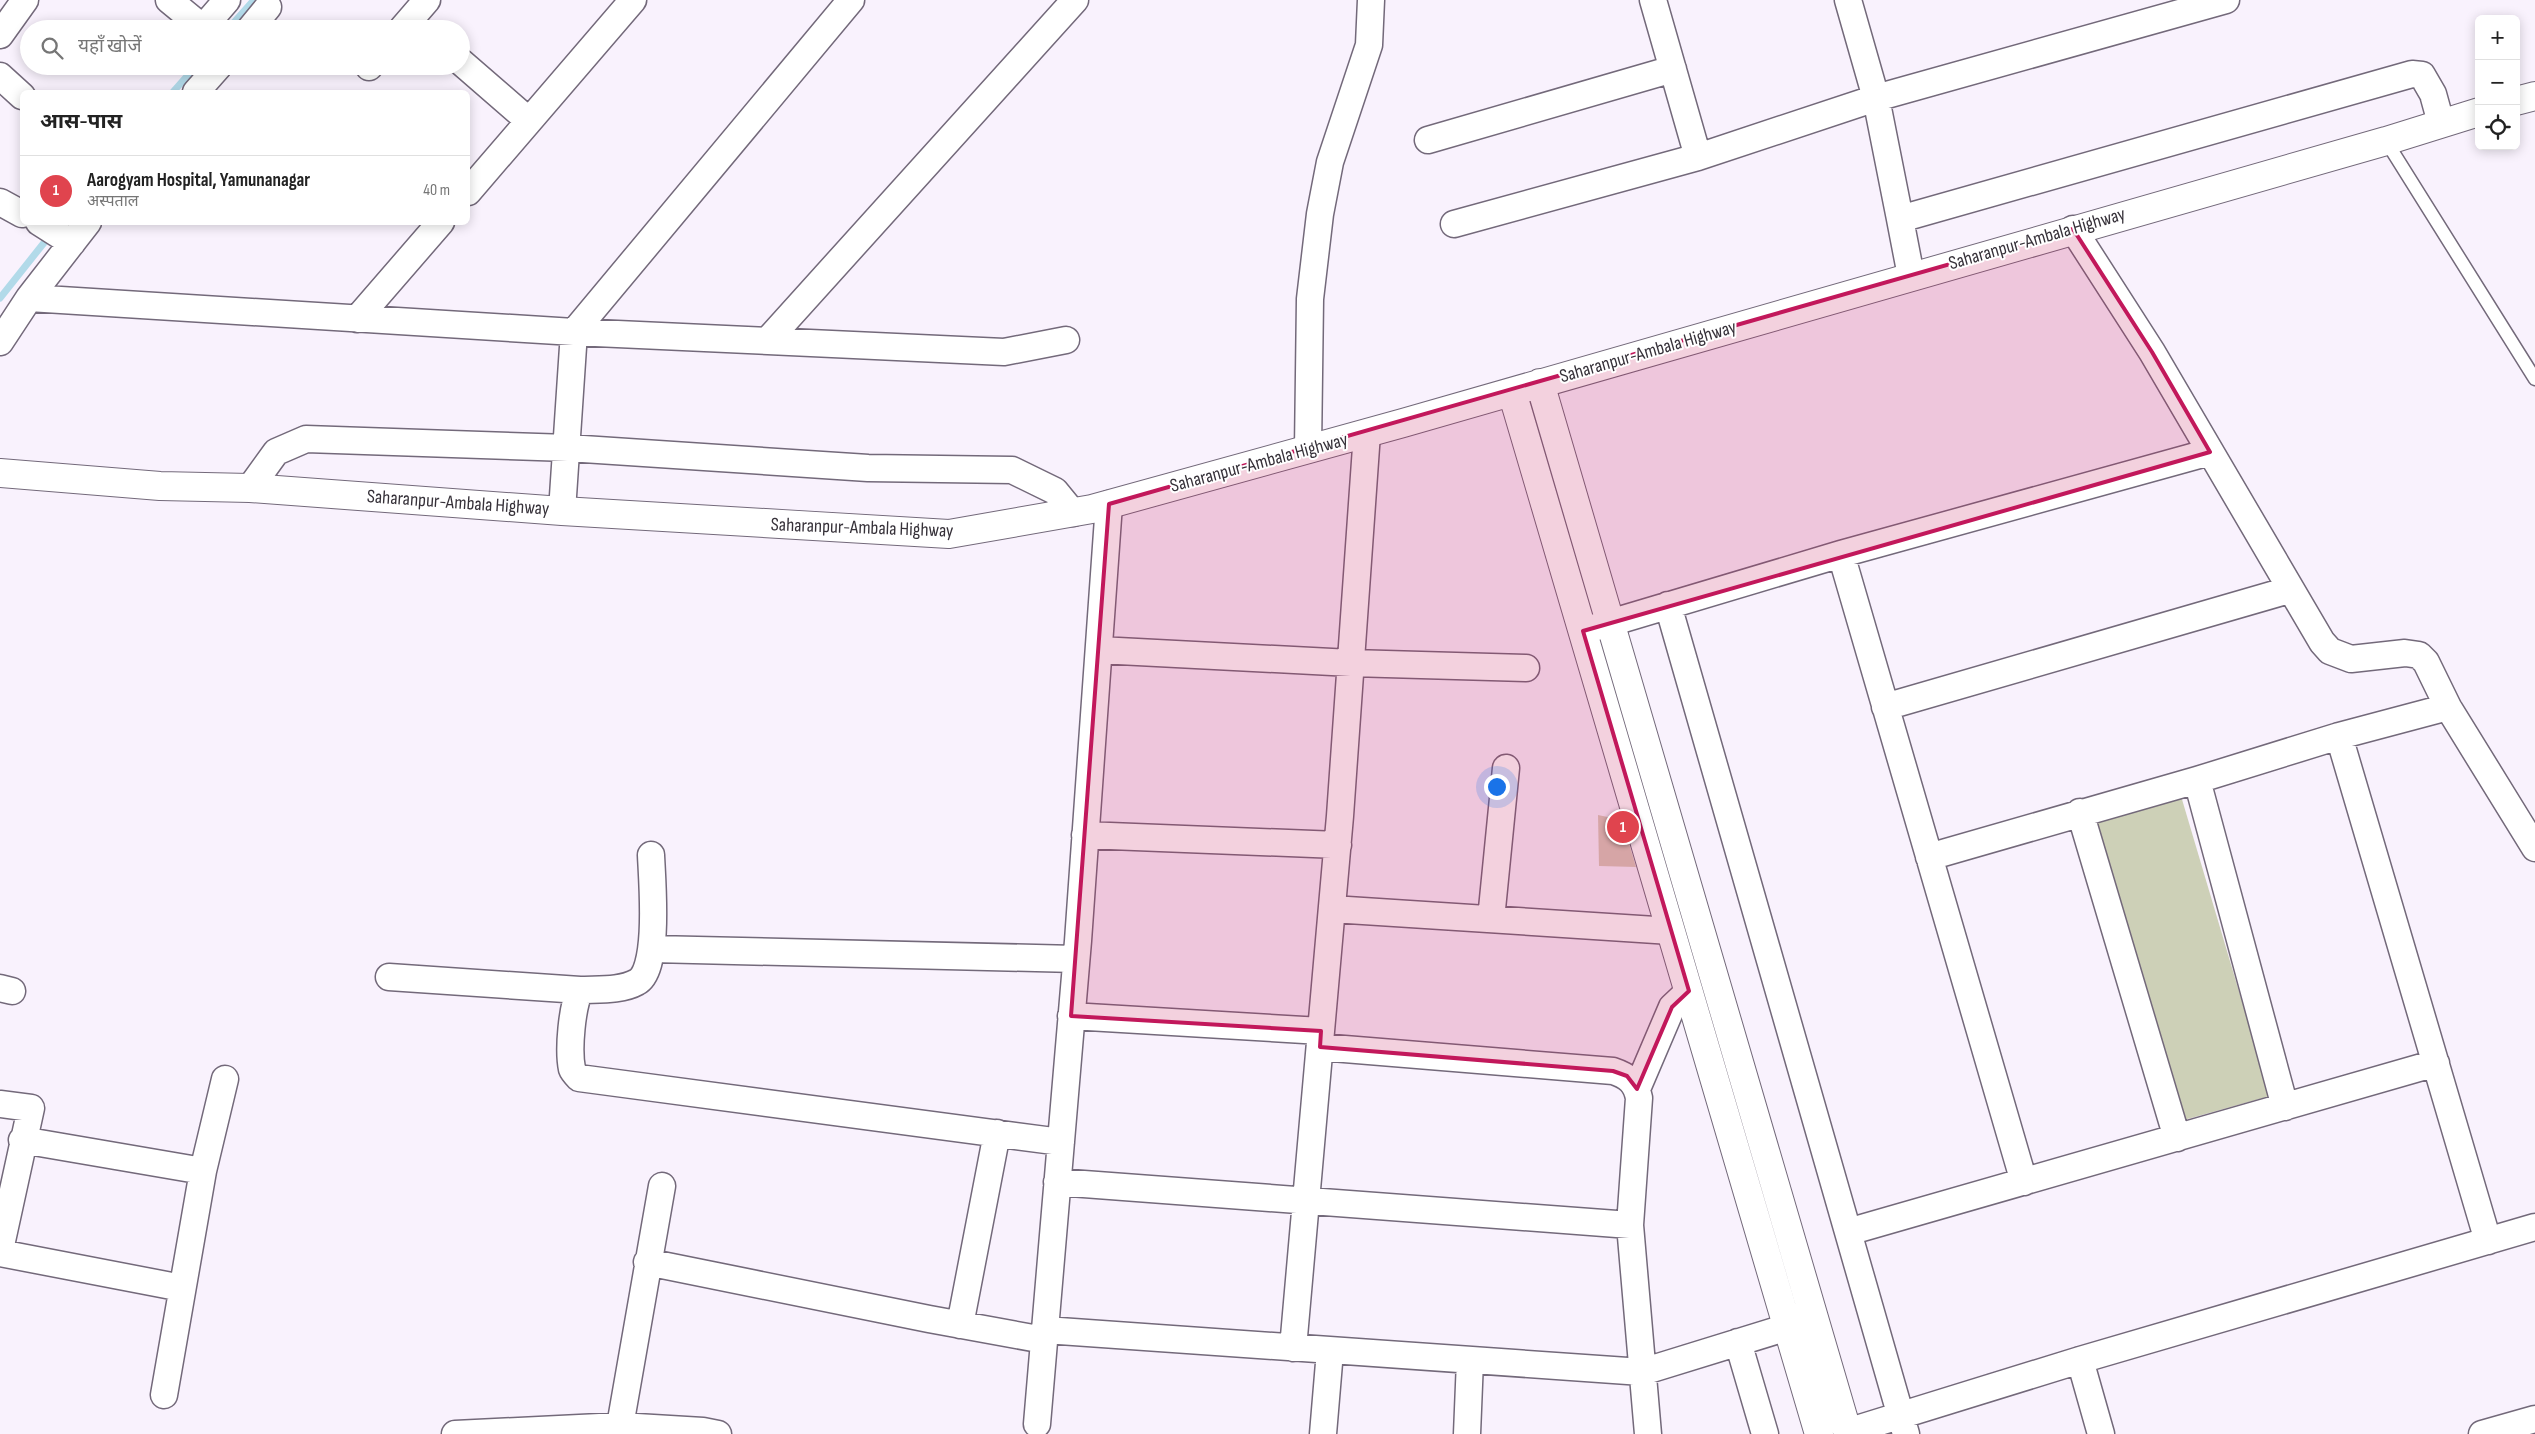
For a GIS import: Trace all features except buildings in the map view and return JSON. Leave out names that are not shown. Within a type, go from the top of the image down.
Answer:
[{"type":"main road","points":[[2520,100],[2535,96]]},
{"type":"main road","name":"Saharanpur-Ambala Highway","points":[[0,474],[160,486],[250,488],[562,511],[949,534],[1073,513],[1367,433],[2073,229],[2386,141],[2475,113]]},
{"type":"main road","points":[[1540,383],[1847,1433]]},
{"type":"main road","points":[[1512,392],[1819,1434]]},
{"type":"street","points":[[0,36],[25,0]]},
{"type":"street","points":[[169,0],[193,20]]},
{"type":"street","points":[[210,20],[227,0]]},
{"type":"street","points":[[470,190],[633,0]]},
{"type":"street","points":[[562,511],[568,448],[574,332],[851,0]]},
{"type":"street","points":[[767,341],[1075,0]]},
{"type":"street","points":[[1308,449],[1310,299],[1320,214],[1330,162],[1369,45],[1371,0]]},
{"type":"street","points":[[1653,0],[1698,157]]},
{"type":"street","points":[[1848,0],[1876,98],[1910,276]]},
{"type":"street","points":[[1454,224],[1698,157],[1876,98],[2226,0]]},
{"type":"street","points":[[257,20],[268,7]]},
{"type":"street","points":[[1428,140],[1673,69]]},
{"type":"street","points":[[470,70],[529,120]]},
{"type":"street","points":[[1900,218],[2412,74],[2422,75],[2428,82],[2441,123]]},
{"type":"street","points":[[198,90],[211,75]]},
{"type":"street","points":[[0,76],[20,94]]},
{"type":"street","points":[[0,202],[20,213]]},
{"type":"street","points":[[0,342],[30,298],[55,232],[78,225]]},
{"type":"street","points":[[357,319],[438,225]]},
{"type":"street","points":[[2073,229],[2152,352],[2289,590],[2322,642],[2330,651],[2351,659],[2405,653],[2419,655],[2434,673],[2448,707],[2535,848]]},
{"type":"street","points":[[30,298],[574,332],[1004,352],[1066,340]]},
{"type":"street","points":[[1293,1348],[1338,845],[1367,433]]},
{"type":"street","points":[[250,488],[276,452],[306,439],[568,448],[868,468],[1012,470],[1055,491],[1073,513]]},
{"type":"street","points":[[1582,631],[1841,554],[2210,452]]},
{"type":"street","points":[[1037,1424],[1086,835],[1109,504]]},
{"type":"street","points":[[1841,554],[2024,1182]]},
{"type":"street","points":[[1885,707],[2289,590]]},
{"type":"street","points":[[1668,605],[1903,1425]]},
{"type":"street","points":[[1099,650],[1351,663],[1526,668]]},
{"type":"street","points":[[1929,857],[2080,812],[2198,780],[2339,736],[2448,707]]},
{"type":"street","points":[[2339,736],[2488,1241]]},
{"type":"street","points":[[1491,919],[1506,768]]},
{"type":"street","points":[[2198,780],[2285,1107]]},
{"type":"street","points":[[2080,812],[2177,1138]]},
{"type":"street","points":[[1086,835],[1338,845]]},
{"type":"street","points":[[389,977],[580,990],[620,987],[638,982],[645,972],[653,949],[652,855]]},
{"type":"street","points":[[1332,909],[1671,930]]},
{"type":"street","points":[[653,949],[1076,959]]},
{"type":"street","points":[[580,990],[574,1002],[571,1047],[572,1070],[578,1078],[1061,1142]]},
{"type":"street","points":[[1637,1088],[1672,1007],[1689,991]]},
{"type":"street","points":[[1071,1016],[1321,1039],[1613,1071],[1627,1076],[1637,1088],[1639,1098],[1630,1225],[1648,1434]]},
{"type":"street","points":[[1848,1232],[2436,1063]]},
{"type":"street","points":[[164,1395],[203,1171],[225,1079]]},
{"type":"street","points":[[0,1104],[31,1108],[22,1140],[0,1252],[182,1288]]},
{"type":"street","points":[[960,1325],[997,1134]]},
{"type":"street","points":[[22,1140],[203,1171]]},
{"type":"street","points":[[1057,1182],[1630,1225]]},
{"type":"street","points":[[620,1426],[647,1262],[662,1186]]},
{"type":"street","points":[[1847,1433],[1903,1425],[2080,1360],[2535,1227]]},
{"type":"street","points":[[647,1262],[960,1325],[1044,1335],[1293,1348],[1642,1372],[1788,1327]]},
{"type":"street","points":[[1738,1342],[1765,1434]]},
{"type":"street","points":[[1323,1434],[1330,1351]]},
{"type":"street","points":[[1467,1434],[1470,1360]]},
{"type":"street","points":[[2080,1360],[2101,1434]]},
{"type":"street","points":[[2482,1434],[2535,1419]]},
{"type":"street","points":[[455,1434],[620,1426],[703,1431],[718,1434]]},
{"type":"lane","points":[[2386,141],[2535,379]]},
{"type":"highlighted area","points":[[2073,229],[2152,352],[2210,452],[1583,631],[1689,991],[1672,1007],[1637,1089],[1627,1076],[1613,1071],[1320,1047],[1321,1031],[1071,1016],[1109,504]]},
{"type":"green space","points":[[2181,796],[2270,1096],[2184,1120],[2096,821]]},
{"type":"waterway","points":[[236,20],[254,0]]},
{"type":"waterway","points":[[175,90],[188,75]]},
{"type":"waterway","points":[[0,298],[51,234]]},
{"type":"place","name":"Aarogyam Hospital, Yamunanagar","points":[[1623,827]]}]
